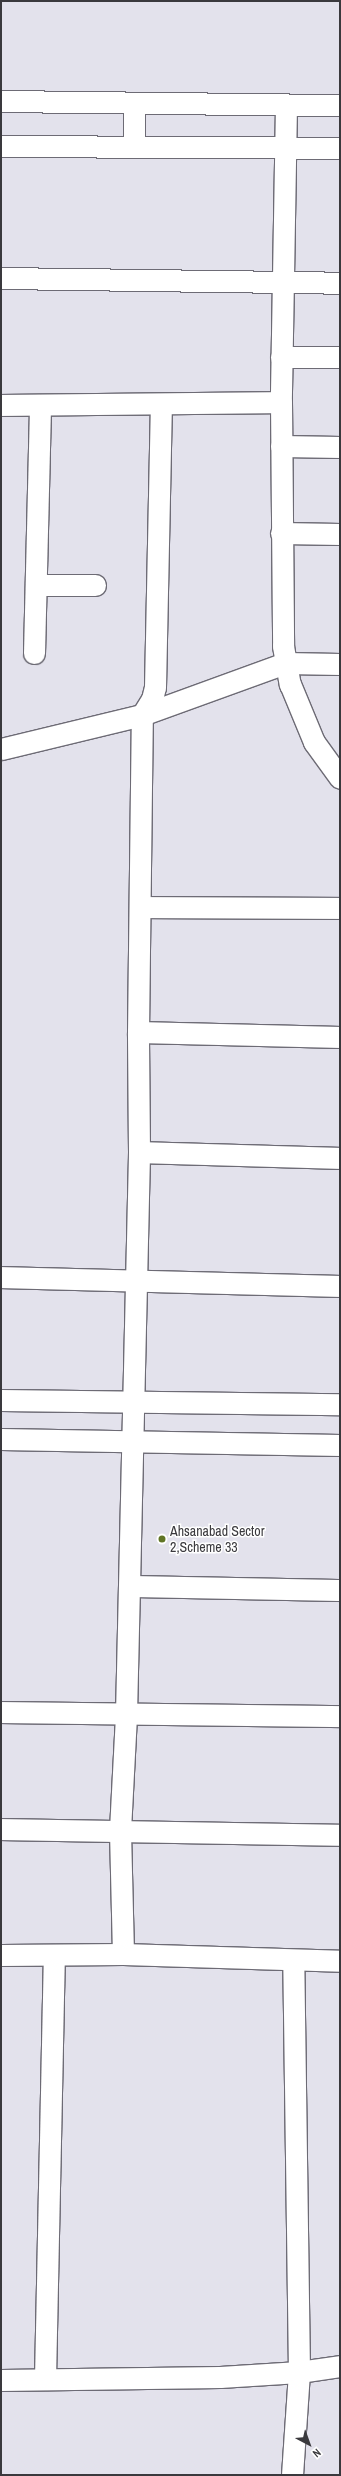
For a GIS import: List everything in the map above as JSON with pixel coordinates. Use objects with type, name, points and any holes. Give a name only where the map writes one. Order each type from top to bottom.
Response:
[{"type":"street","points":[[1,101],[340,105]]},
{"type":"street","points":[[134,103],[134,147]]},
{"type":"street","points":[[286,105],[281,283],[281,533],[285,663],[290,684],[314,742],[340,778]]},
{"type":"street","points":[[1,146],[340,148]]},
{"type":"street","points":[[1,278],[340,283]]},
{"type":"street","points":[[281,357],[340,357]]},
{"type":"street","points":[[1,405],[281,402]]},
{"type":"street","points":[[123,1954],[120,1830],[126,1714],[130,1586],[135,1282],[139,1152],[138,1032],[142,715],[152,699],[155,686],[161,404]]},
{"type":"street","points":[[34,653],[40,405]]},
{"type":"street","points":[[281,446],[340,447]]},
{"type":"street","points":[[281,533],[340,534]]},
{"type":"street","points":[[36,585],[95,585]]},
{"type":"street","points":[[1,749],[142,715],[285,663],[340,664]]},
{"type":"street","points":[[140,907],[340,908]]},
{"type":"street","points":[[138,1032],[340,1037]]},
{"type":"street","points":[[139,1152],[340,1158]]},
{"type":"street","points":[[1,1277],[135,1282],[340,1286]]},
{"type":"street","points":[[1,1400],[340,1404]]},
{"type":"street","points":[[1,1439],[340,1445]]},
{"type":"street","points":[[130,1586],[340,1590]]},
{"type":"street","points":[[1,1712],[340,1716]]},
{"type":"street","points":[[1,1829],[340,1835]]},
{"type":"street","points":[[1,1955],[123,1954],[293,1961],[340,1961]]},
{"type":"street","points":[[45,2380],[54,1955]]},
{"type":"street","points":[[292,2475],[299,2372],[293,1961]]},
{"type":"street","points":[[1,2380],[220,2377],[299,2372],[340,2366]]},
{"type":"place","name":"Ahsanabad Sector 2,Scheme 33","points":[[162,1539]]}]
